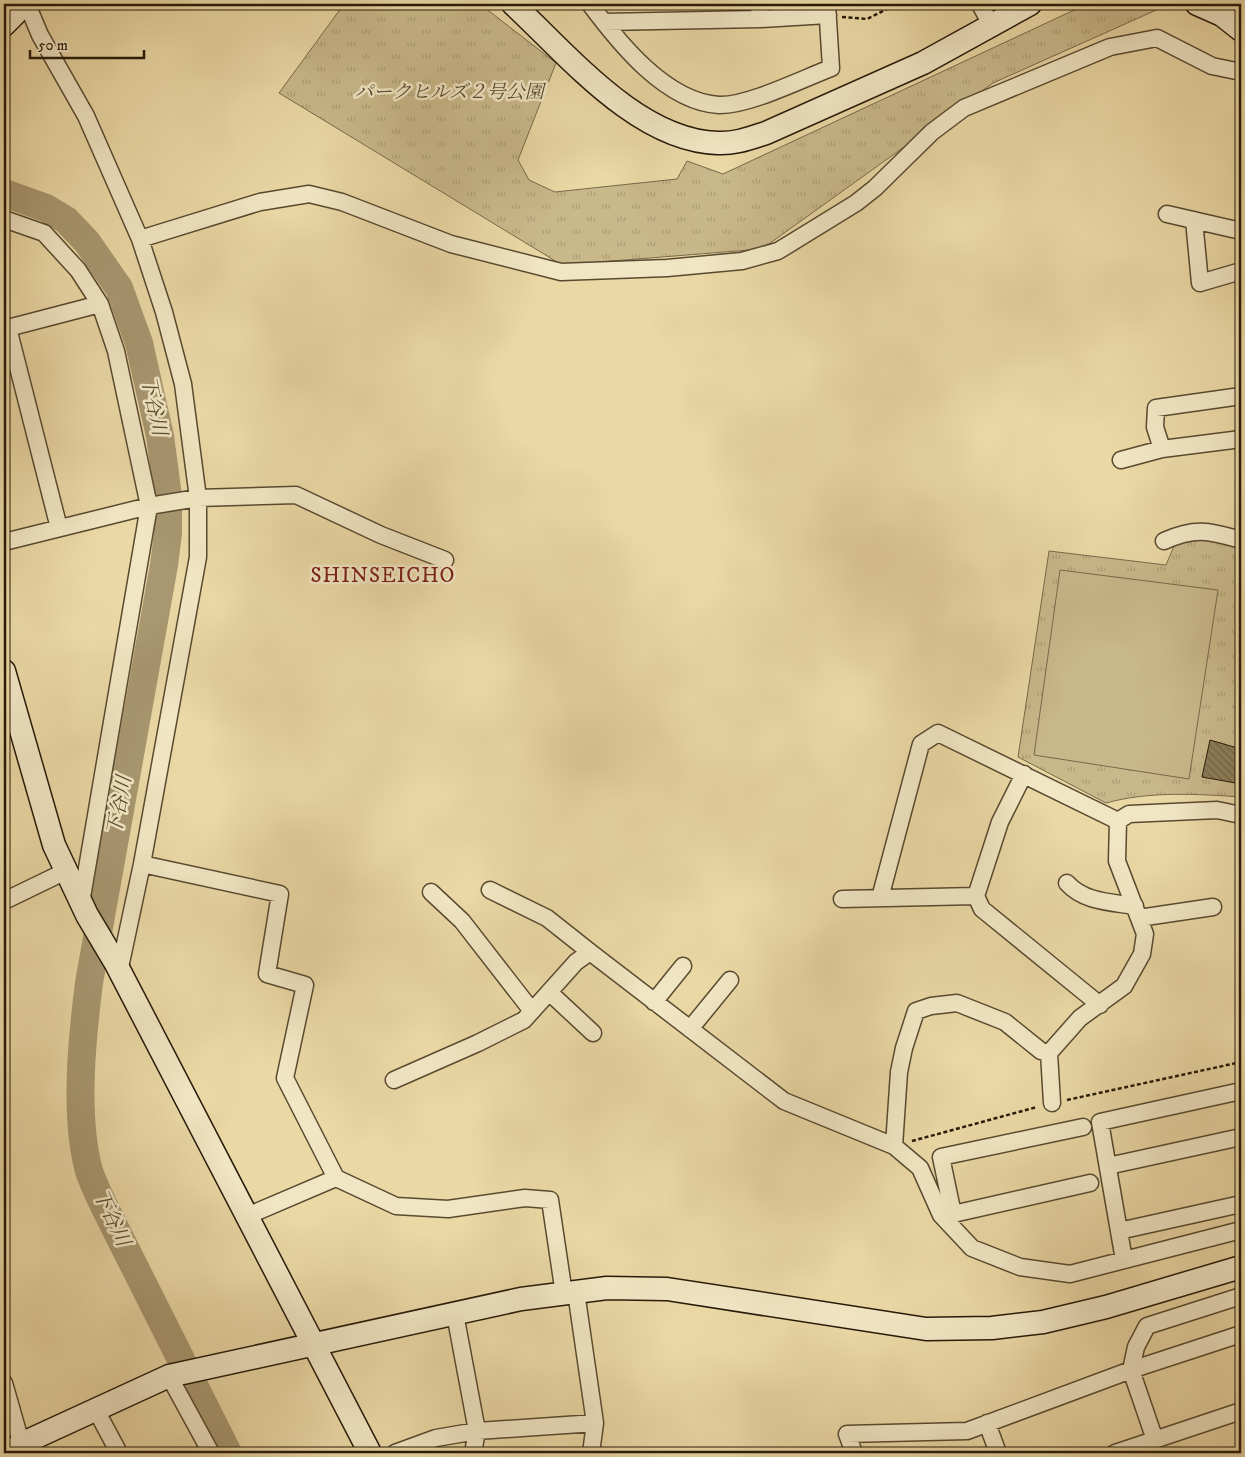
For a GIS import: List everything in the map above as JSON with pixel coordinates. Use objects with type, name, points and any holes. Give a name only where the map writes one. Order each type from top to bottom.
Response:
[{"type":"street","points":[[4,24],[26,4],[40,35],[86,116],[140,240],[164,312],[183,384],[198,498],[198,556],[142,864],[117,967]]},
{"type":"street","points":[[513,4],[608,93],[646,122],[678,136],[720,144],[742,141],[766,133],[923,64],[1030,4]]},
{"type":"street","points":[[590,4],[604,22],[648,70],[675,91],[698,101],[719,105],[744,101],[831,68],[827,10],[760,12],[604,22]]},
{"type":"street","points":[[980,4],[991,25]]},
{"type":"street","points":[[1197,4],[1222,15],[1241,30]]},
{"type":"street","points":[[140,240],[260,202],[309,194],[342,202],[450,244],[561,272],[667,268],[742,261],[778,251],[856,203],[875,188],[932,132],[964,108],[1110,47],[1157,38],[1212,66],[1241,72]]},
{"type":"street","points":[[1168,214],[1241,231]]},
{"type":"street","points":[[4,219],[44,234],[78,270],[100,304],[116,350],[149,506],[84,909]]},
{"type":"street","points":[[1194,220],[1200,283],[1241,271]]},
{"type":"street","points":[[59,528],[6,328],[100,304]]},
{"type":"street","points":[[1162,450],[1155,427],[1156,408],[1241,396]]},
{"type":"street","points":[[1121,460],[1162,450],[1241,438]]},
{"type":"street","points":[[4,542],[149,506],[198,498],[296,495],[382,535],[445,560]]},
{"type":"street","points":[[1164,541],[1184,532],[1204,530],[1241,540]]},
{"type":"street","points":[[4,671],[54,845],[66,871],[84,909],[117,967],[370,1453]]},
{"type":"street","points":[[880,898],[921,744],[938,733],[1118,822]]},
{"type":"street","points":[[1024,774],[1000,822],[976,896],[982,909],[1100,1005]]},
{"type":"street","points":[[1118,822],[1129,814],[1218,810],[1241,815]]},
{"type":"street","points":[[1052,1103],[1049,1053],[1080,1018],[1124,986],[1142,954],[1145,934],[1117,861],[1118,822]]},
{"type":"street","points":[[142,864],[280,894],[267,974],[306,985],[285,1078],[336,1178],[396,1206],[448,1209],[525,1198],[550,1200],[595,1423],[591,1453]]},
{"type":"street","points":[[4,901],[66,871]]},
{"type":"street","points":[[1067,883],[1076,894],[1137,912],[1213,908]]},
{"type":"street","points":[[490,890],[547,918],[784,1101],[894,1146],[920,1168],[941,1215],[949,1217],[1090,1183]]},
{"type":"street","points":[[431,892],[462,921],[532,1011]]},
{"type":"street","points":[[842,899],[976,896]]},
{"type":"street","points":[[394,1080],[478,1044],[524,1020],[576,962],[590,952]]},
{"type":"street","points":[[654,1002],[683,966]]},
{"type":"street","points":[[690,1029],[730,980]]},
{"type":"street","points":[[549,992],[593,1033]]},
{"type":"street","points":[[894,1146],[899,1072],[904,1048],[916,1011],[931,1006],[957,1002],[1005,1022],[1041,1051],[1049,1053]]},
{"type":"street","points":[[1124,1260],[1100,1122],[1241,1091]]},
{"type":"street","points":[[1082,1127],[940,1158],[949,1217],[972,1248],[1020,1267],[1070,1274],[1241,1230]]},
{"type":"street","points":[[1108,1166],[1241,1138]]},
{"type":"street","points":[[247,1216],[336,1178]]},
{"type":"street","points":[[1119,1230],[1241,1204]]},
{"type":"street","points":[[4,1383],[18,1450],[96,1408],[169,1376],[521,1299],[607,1288],[666,1289],[926,1329],[992,1328],[1043,1322],[1106,1307],[1241,1267]]},
{"type":"street","points":[[1155,1440],[1132,1370],[1136,1347],[1147,1326],[1241,1296]]},
{"type":"street","points":[[455,1314],[476,1431],[473,1453]]},
{"type":"street","points":[[854,1453],[847,1434],[967,1431],[1132,1370],[1241,1334]]},
{"type":"street","points":[[169,1376],[211,1453]]},
{"type":"street","points":[[96,1408],[119,1453]]},
{"type":"street","points":[[1115,1453],[1241,1412]]},
{"type":"street","points":[[395,1453],[436,1438],[476,1431],[595,1423]]},
{"type":"street","points":[[988,1423],[998,1453]]},
{"type":"path","points":[[827,10],[867,19],[897,4]]},
{"type":"green space","name":"パークヒルズ２号公園","points":[[344,4],[480,4],[556,63],[518,160],[529,180],[555,192],[677,179],[687,161],[723,174],[1087,4],[1157,4],[1163,7],[993,83],[762,249],[562,265],[279,93]]},
{"type":"green space","points":[[1199,533],[1241,546],[1241,797],[1191,794],[1156,795],[1106,803],[1018,757],[1049,551],[1166,565],[1177,539]]},
{"type":"green space","points":[[1060,570],[1218,590],[1189,779],[1034,755]]},
{"type":"building","points":[[1210,740],[1241,749],[1241,784],[1202,777]]},
{"type":"waterway","name":"下谷川","points":[[4,193],[46,208],[66,220],[87,242],[119,288],[139,343],[160,436],[168,496],[168,533],[164,565],[89,983],[82,1052],[82,1126],[84,1149],[89,1171],[96,1189],[228,1453]]},
{"type":"district","name":"SHINSEICHO","points":[[383,576]]}]
